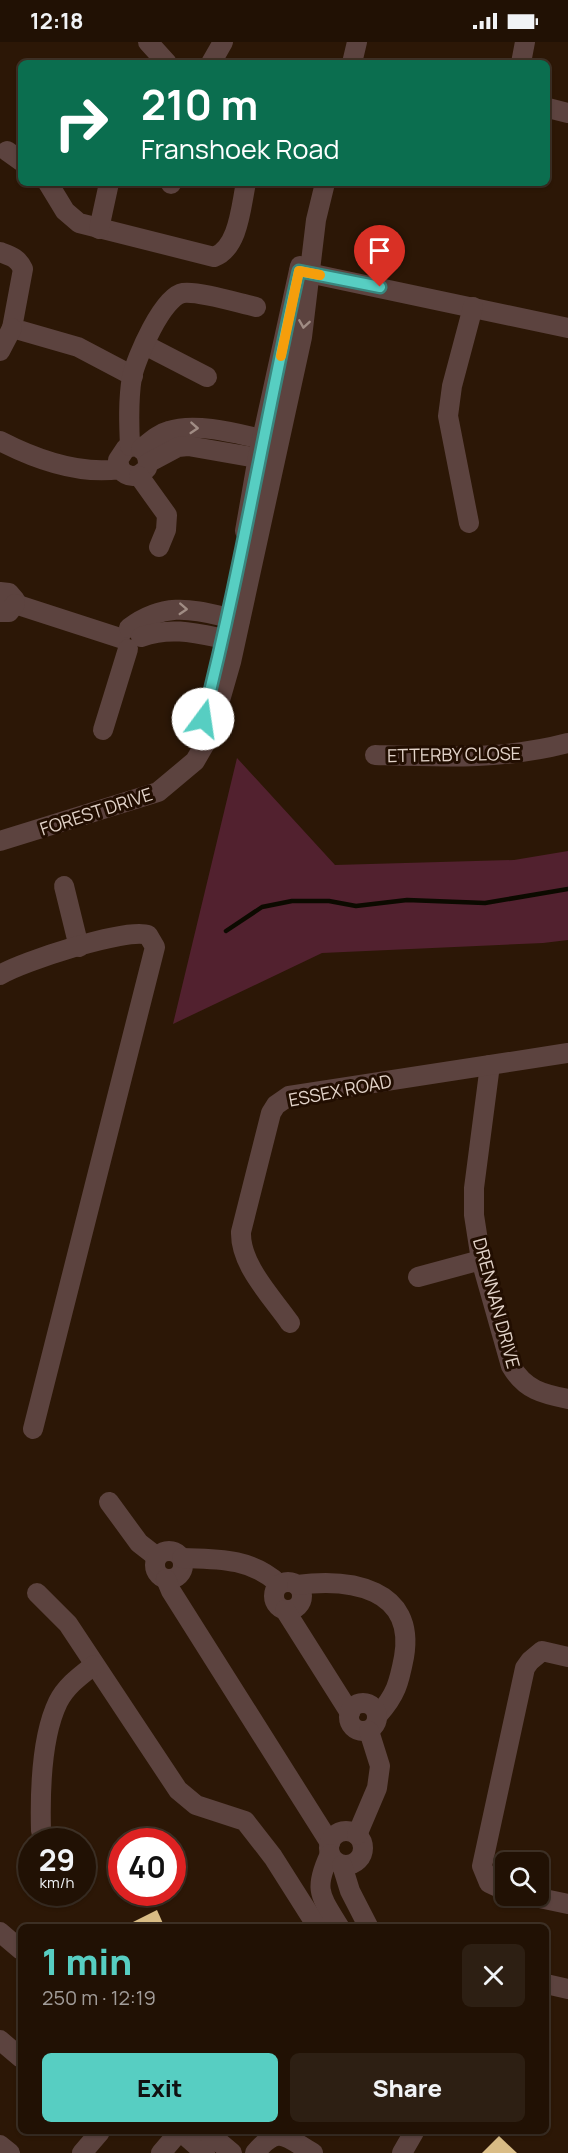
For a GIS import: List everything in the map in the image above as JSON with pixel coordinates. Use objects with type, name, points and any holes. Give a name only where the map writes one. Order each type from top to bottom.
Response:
[{"type":"street","points":[[148,42],[164,60]]},
{"type":"street","points":[[213,60],[223,42]]},
{"type":"street","points":[[341,60],[345,42]]},
{"type":"street","points":[[353,60],[357,42]]},
{"type":"street","points":[[521,60],[525,42]]},
{"type":"street","points":[[550,108],[568,113]]},
{"type":"street","points":[[50,186],[72,219],[79,224],[214,257],[225,251],[233,237],[245,186]]},
{"type":"street","points":[[99,229],[108,186]]},
{"type":"street","name":"FOREST DRIVE","points":[[0,841],[151,796],[169,785],[186,769],[229,640],[266,456],[302,338],[304,272],[316,186]]},
{"type":"street","name":"FOREST DRIVE","points":[[304,272],[324,186]]},
{"type":"street","points":[[0,252],[13,256],[20,261],[23,268],[12,328],[0,351]]},
{"type":"street","points":[[304,272],[568,328]]},
{"type":"street","points":[[159,547],[166,530],[167,515],[140,458],[129,423],[133,376],[145,345],[168,302],[182,293],[256,307]]},
{"type":"street","points":[[469,523],[448,416],[452,386],[473,307]]},
{"type":"street","points":[[12,328],[78,347],[133,376]]},
{"type":"street","points":[[145,345],[207,377]]},
{"type":"street","points":[[140,458],[161,434],[182,428],[218,431],[266,456]]},
{"type":"street","points":[[0,441],[42,460],[101,470],[120,469],[119,455],[140,458],[178,447],[197,447],[226,452],[240,461],[266,456]]},
{"type":"street","points":[[5,603],[130,638],[159,631],[177,630],[229,640]]},
{"type":"street","points":[[103,730],[130,638],[150,615],[171,609],[189,609],[234,619]]},
{"type":"street","name":"ETTERBY CLOSE","points":[[375,755],[499,756],[537,751],[568,742]]},
{"type":"street","points":[[64,886],[79,947]]},
{"type":"street","points":[[0,975],[33,960],[142,932],[148,935],[155,947],[33,1429]]},
{"type":"street","name":"ESSEX ROAD","points":[[290,1323],[250,1265],[241,1243],[241,1232],[276,1105],[289,1096],[568,1053]]},
{"type":"street","name":"DRENNAN DRIVE","points":[[490,1065],[474,1195],[474,1215],[481,1260],[511,1366],[516,1375],[538,1392],[568,1399]]},
{"type":"street","points":[[418,1277],[481,1260]]},
{"type":"street","points":[[109,1502],[139,1543],[157,1557]]},
{"type":"street","points":[[157,1557],[170,1551],[182,1558],[234,1560],[267,1573],[302,1593],[301,1603],[293,1609],[285,1610],[350,1713],[352,1726],[360,1731],[373,1723],[396,1692],[407,1638],[400,1615],[388,1599],[373,1590],[324,1581],[288,1584]]},
{"type":"street","points":[[157,1557],[156,1570],[166,1579],[171,1591],[334,1854],[367,1924]]},
{"type":"street","points":[[166,1579],[175,1578],[182,1572],[182,1558]]},
{"type":"street","points":[[37,1593],[68,1624],[178,1790],[196,1805],[245,1821],[330,1923]]},
{"type":"street","points":[[495,1886],[489,1883],[482,1866],[525,1668],[542,1652],[568,1656]]},
{"type":"street","points":[[41,1828],[40,1798],[48,1734],[58,1702],[71,1684],[94,1665]]},
{"type":"street","points":[[357,1835],[377,1788],[380,1766],[373,1723]]},
{"type":"street","points":[[330,1923],[319,1889],[320,1875],[334,1854],[341,1832],[357,1835],[363,1845],[362,1856],[354,1864],[334,1854]]},
{"type":"street","points":[[549,1900],[568,1904]]},
{"type":"street","points":[[330,1923],[356,1902]]},
{"type":"street","points":[[0,1932],[18,1947]]},
{"type":"street","points":[[549,1985],[568,1989]]},
{"type":"street","points":[[0,2040],[18,2055]]},
{"type":"street","points":[[82,2153],[98,2134]]},
{"type":"street","points":[[161,2153],[178,2134]]},
{"type":"street","points":[[182,2134],[205,2153]]},
{"type":"street","points":[[209,2134],[232,2153]]},
{"type":"street","points":[[402,2153],[413,2134]]},
{"type":"street","points":[[255,2153],[268,2138],[275,2135],[282,2135],[313,2153]]},
{"type":"street","points":[[0,2145],[10,2153]]},
{"type":"shaded area","points":[[237,758],[335,865],[514,860],[568,851],[568,940],[322,953],[173,1024]]},
{"type":"building","points":[[157,1910],[163,1924],[129,1924]]},
{"type":"building","points":[[499,2136],[517,2153],[482,2153]]},
{"type":"waterway","points":[[226,931],[262,907],[292,901],[329,901],[356,906],[407,900],[485,903],[568,889]]},
{"type":"slow traffic","points":[[281,356],[299,271],[320,275]]},
{"type":"route","points":[[203,719],[228,618],[258,458],[299,271],[380,287]]}]
